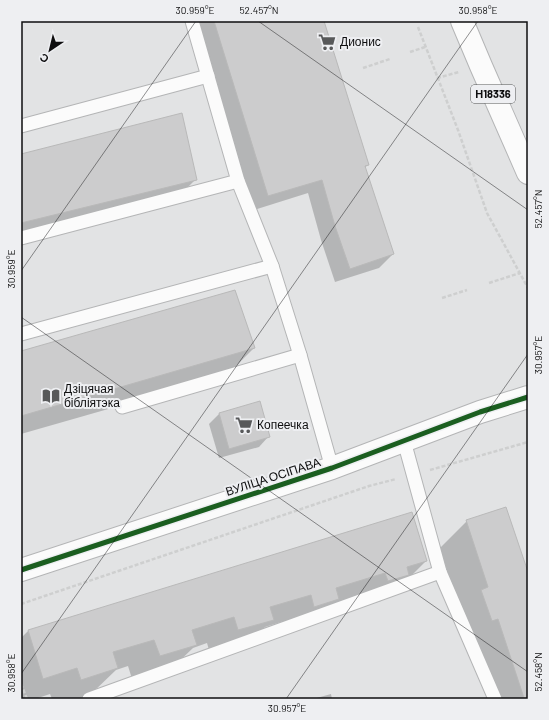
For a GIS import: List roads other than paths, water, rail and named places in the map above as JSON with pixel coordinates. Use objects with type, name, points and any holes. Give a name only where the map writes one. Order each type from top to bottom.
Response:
[{"type":"street","name":"Н18336","points":[[462,21],[480,66],[528,173]]},
{"type":"street","name":"ВУЛІЦА ОСІПАВА","points":[[21,570],[332,468],[480,412],[528,397]]},
{"type":"lane","points":[[192,21],[238,181],[272,266],[300,355],[332,468]]},
{"type":"lane","points":[[21,126],[208,76]]},
{"type":"lane","points":[[21,238],[238,181]]},
{"type":"lane","points":[[21,334],[272,266]]},
{"type":"lane","points":[[122,407],[300,355]]},
{"type":"lane","points":[[404,441],[440,572],[495,699]]},
{"type":"lane","points":[[89,699],[440,572]]},
{"type":"place","name":"Дионис","points":[[327,42]]},
{"type":"place","name":"Дзіцячая бібліятэка","points":[[51,396]]},
{"type":"place","name":"Копеечка","points":[[244,425]]}]
